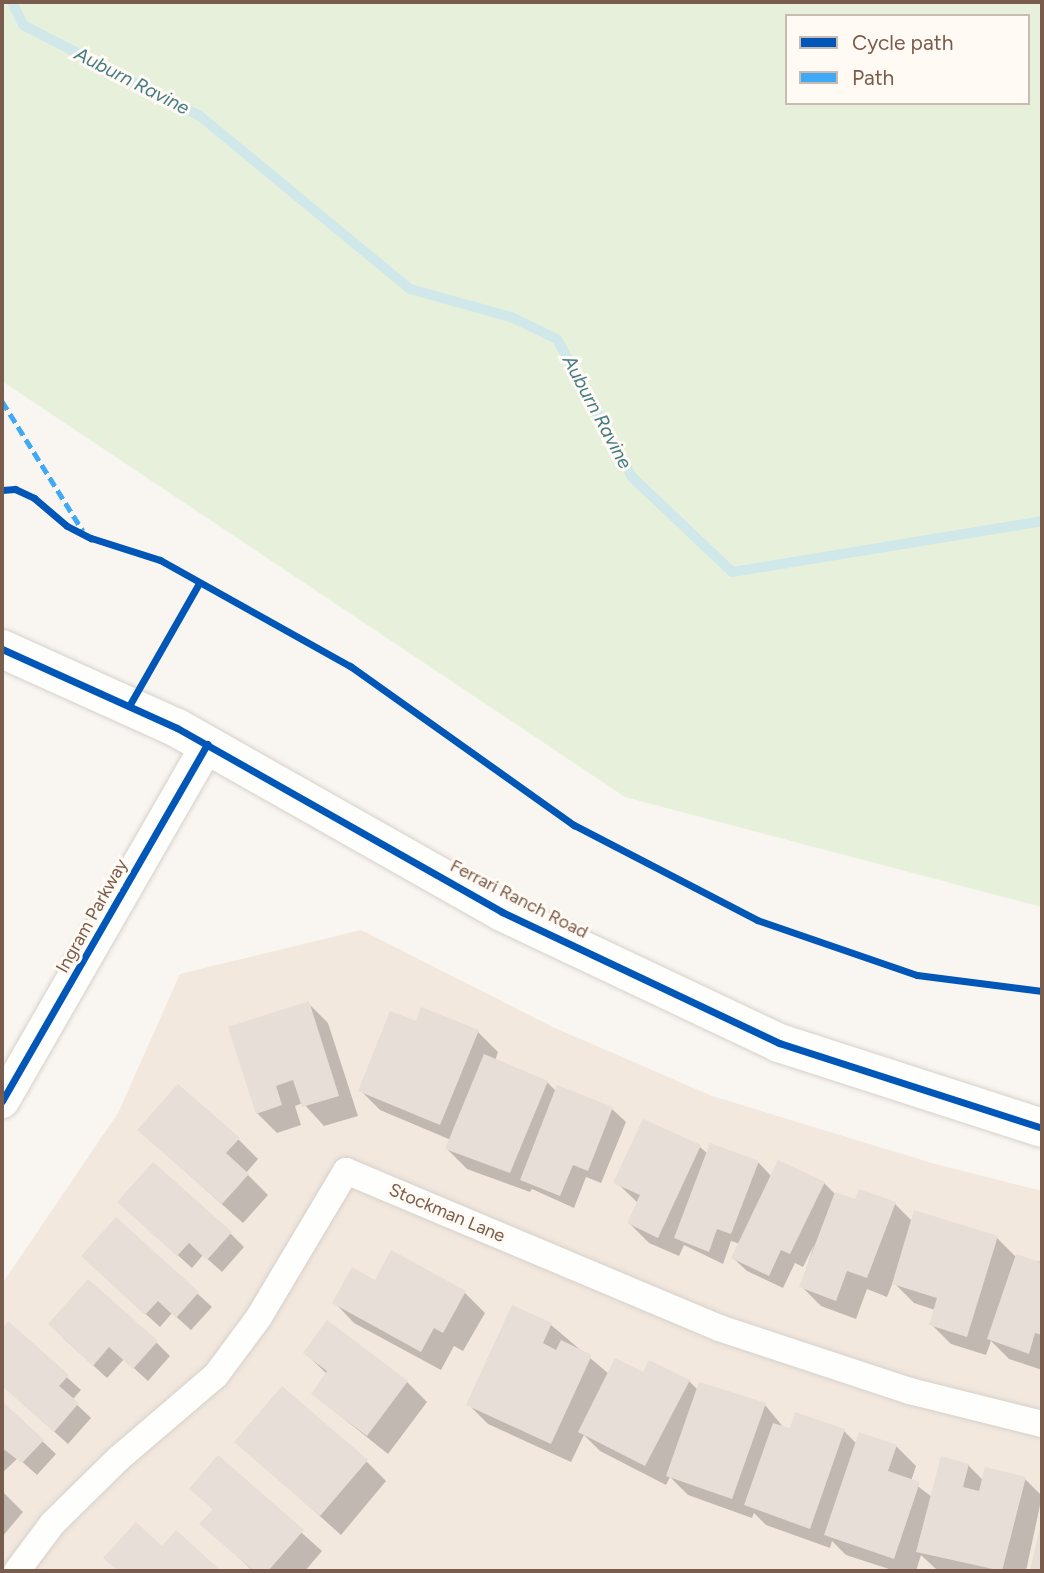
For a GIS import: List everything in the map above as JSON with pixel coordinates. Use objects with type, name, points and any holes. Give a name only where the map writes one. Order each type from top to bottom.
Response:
[{"type":"main road","name":"Ferrari Ranch Road","points":[[2,649],[206,744],[502,912],[779,1043],[1042,1128]]},
{"type":"street","name":"Ingram Parkway","points":[[2,1101],[206,744]]},
{"type":"street","name":"Stockman Lane","points":[[17,1571],[52,1524],[118,1459],[216,1375],[259,1317],[346,1171],[719,1328],[910,1391],[1042,1424]]},
{"type":"shaded area","points":[[361,930],[555,1028],[712,1096],[935,1164],[1042,1191],[1042,1571],[2,1571],[2,1284],[118,1113],[180,974]]},
{"type":"green space","points":[[2,2],[1042,2],[1042,907],[625,797],[2,381]]},
{"type":"building","points":[[309,1001],[339,1096],[302,1107],[293,1080],[276,1086],[282,1105],[256,1114],[228,1027]]},
{"type":"building","points":[[421,1007],[479,1030],[440,1125],[358,1091],[390,1011],[416,1021]]},
{"type":"building","points":[[484,1054],[548,1081],[510,1173],[445,1149]]},
{"type":"building","points":[[178,1084],[240,1138],[226,1153],[249,1174],[222,1204],[137,1130]]},
{"type":"building","points":[[557,1085],[613,1107],[588,1171],[573,1165],[560,1196],[520,1180]]},
{"type":"building","points":[[643,1119],[701,1145],[658,1238],[627,1223],[640,1195],[613,1183]]},
{"type":"building","points":[[710,1143],[759,1161],[731,1234],[717,1229],[709,1252],[674,1238]]},
{"type":"building","points":[[778,1160],[825,1182],[790,1254],[781,1250],[769,1276],[731,1258]]},
{"type":"building","points":[[153,1162],[232,1232],[207,1260],[189,1243],[177,1256],[117,1202]]},
{"type":"building","points":[[859,1189],[896,1202],[867,1278],[847,1271],[836,1301],[799,1287],[835,1192],[855,1199]]},
{"type":"building","points":[[914,1210],[998,1236],[967,1337],[929,1325],[937,1298],[892,1284]]},
{"type":"building","points":[[116,1217],[199,1292],[176,1318],[158,1301],[145,1315],[81,1256]]},
{"type":"building","points":[[391,1250],[466,1291],[443,1333],[434,1328],[421,1352],[332,1303],[352,1267],[375,1280]]},
{"type":"building","points":[[1016,1254],[1042,1263],[1042,1335],[1035,1333],[1029,1354],[987,1339]]},
{"type":"building","points":[[88,1279],[158,1341],[133,1369],[109,1347],[93,1366],[48,1324]]},
{"type":"building","points":[[512,1305],[552,1323],[543,1343],[556,1350],[561,1340],[592,1355],[551,1444],[466,1405]]},
{"type":"building","points":[[327,1320],[408,1381],[367,1436],[311,1394],[327,1371],[303,1353]]},
{"type":"building","points":[[8,1321],[69,1375],[59,1386],[79,1403],[54,1432],[2,1386],[2,1329]]},
{"type":"building","points":[[615,1358],[643,1372],[649,1360],[690,1380],[645,1466],[578,1432]]},
{"type":"building","points":[[699,1382],[766,1403],[732,1499],[666,1476]]},
{"type":"building","points":[[282,1386],[368,1460],[320,1516],[234,1442]]},
{"type":"building","points":[[2,1401],[44,1440],[22,1463],[2,1448]]},
{"type":"building","points":[[795,1412],[845,1429],[810,1529],[744,1505],[773,1423],[790,1428]]},
{"type":"building","points":[[859,1432],[897,1445],[888,1471],[920,1482],[894,1559],[824,1535]]},
{"type":"building","points":[[218,1455],[304,1530],[268,1571],[254,1571],[199,1524],[213,1509],[189,1489]]},
{"type":"building","points":[[941,1456],[969,1464],[963,1487],[979,1491],[985,1467],[1026,1477],[1002,1571],[916,1552]]},
{"type":"building","points":[[136,1522],[162,1546],[176,1530],[221,1571],[118,1571],[103,1558]]},
{"type":"building","points":[[1041,1524],[1042,1571],[1030,1571]]},
{"type":"waterway","name":"Auburn Ravine","points":[[12,2],[23,25],[200,116],[410,289],[511,317],[557,339],[632,477],[732,572],[1042,521]]},
{"type":"marked path","points":[[2,401],[83,531]]},
{"type":"cycle path","points":[[2,490],[15,489],[34,498],[67,526],[91,538],[160,560],[350,666],[574,825],[757,920],[917,975],[1042,991]]},
{"type":"cycle path","points":[[129,706],[198,585]]},
{"type":"cycle path","points":[[2,649],[177,728],[502,912],[779,1043],[1042,1128]]},
{"type":"cycle path","points":[[2,1101],[207,744]]}]
